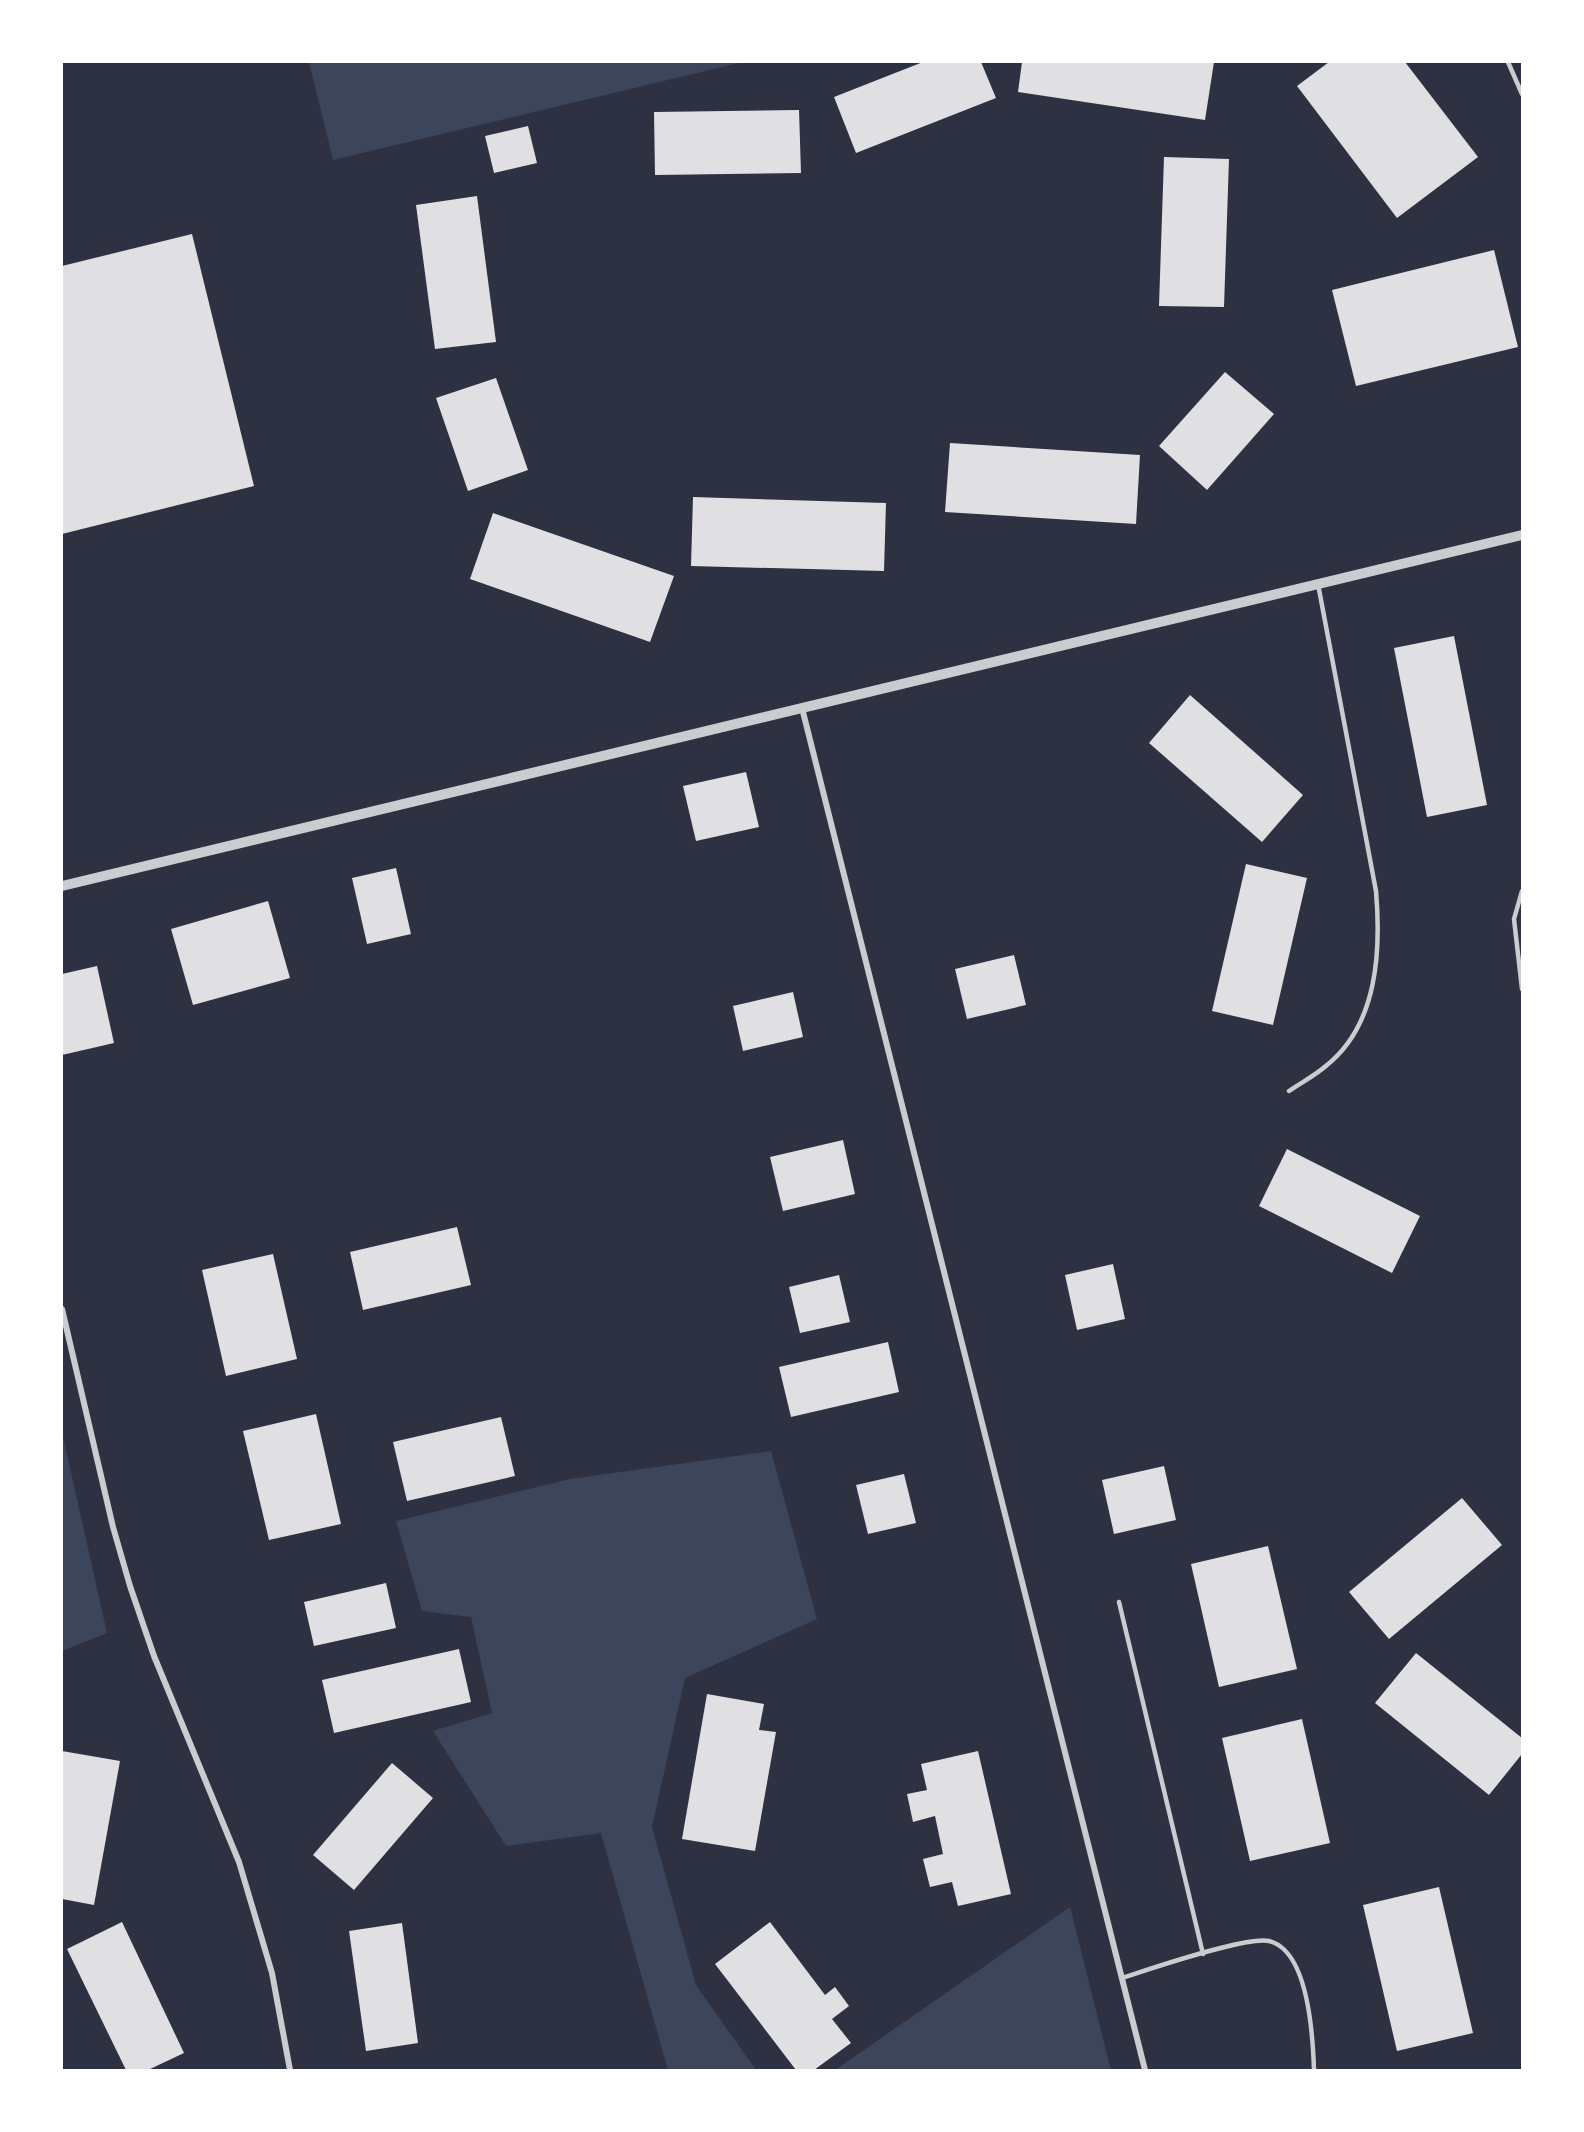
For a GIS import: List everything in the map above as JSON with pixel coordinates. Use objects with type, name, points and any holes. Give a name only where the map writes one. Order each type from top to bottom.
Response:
[{"type":"street","points":[[62,886],[1522,536]]},
{"type":"street","points":[[802,707],[1145,2070]]},
{"type":"street","points":[[62,1309],[113,1527],[130,1586],[154,1656],[238,1862],[272,1973],[290,2070]]},
{"type":"lane","points":[[1508,62],[1522,94]]},
{"type":"lane","points":[[1289,1091],[1328,1065],[1349,1041],[1368,1004],[1377,968],[1379,928],[1376,891],[1318,584]]},
{"type":"lane","points":[[1522,891],[1514,919],[1522,990]]},
{"type":"lane","points":[[1119,1602],[1203,1954]]},
{"type":"lane","points":[[1122,1978],[1248,1941],[1271,1941],[1287,1953],[1302,1982],[1312,2023],[1314,2070]]},
{"type":"shaded area","points":[[309,62],[743,62],[333,160]]},
{"type":"shaded area","points":[[62,1432],[107,1633],[62,1651]]},
{"type":"shaded area","points":[[771,1451],[817,1619],[685,1678],[652,1827],[696,1985],[756,2070],[668,2070],[601,1833],[506,1846],[433,1731],[492,1713],[471,1617],[422,1611],[396,1521],[570,1479]]},
{"type":"shaded area","points":[[1070,1907],[1111,2070],[835,2070]]},
{"type":"building","points":[[923,62],[981,62],[996,98],[856,153],[834,97]]},
{"type":"building","points":[[1022,62],[1214,62],[1205,120],[1018,92]]},
{"type":"building","points":[[1329,62],[1405,62],[1478,157],[1397,218],[1297,86]]},
{"type":"building","points":[[799,110],[801,173],[655,175],[654,112]]},
{"type":"building","points":[[528,126],[537,163],[494,173],[485,136]]},
{"type":"building","points":[[1164,157],[1229,159],[1224,307],[1159,306]]},
{"type":"building","points":[[477,196],[496,342],[435,349],[416,205]]},
{"type":"building","points":[[192,234],[254,486],[62,534],[62,266]]},
{"type":"building","points":[[1494,250],[1518,347],[1356,386],[1332,290]]},
{"type":"building","points":[[1225,372],[1274,414],[1207,490],[1159,446]]},
{"type":"building","points":[[496,378],[528,470],[468,491],[436,398]]},
{"type":"building","points":[[950,443],[1140,455],[1136,524],[945,512]]},
{"type":"building","points":[[693,497],[886,503],[884,571],[691,566]]},
{"type":"building","points":[[493,513],[674,576],[650,642],[470,579]]},
{"type":"building","points":[[1454,636],[1487,805],[1427,817],[1394,648]]},
{"type":"building","points":[[1190,695],[1303,795],[1262,842],[1149,743]]},
{"type":"building","points":[[746,772],[759,827],[696,841],[683,786]]},
{"type":"building","points":[[1246,864],[1307,878],[1273,1025],[1212,1011]]},
{"type":"building","points":[[396,868],[411,934],[367,944],[352,878]]},
{"type":"building","points":[[268,901],[290,978],[193,1005],[171,929]]},
{"type":"building","points":[[1014,955],[1026,1005],[967,1019],[955,969]]},
{"type":"building","points":[[97,966],[114,1043],[62,1055],[62,974]]},
{"type":"building","points":[[793,992],[803,1037],[743,1051],[733,1006]]},
{"type":"building","points":[[843,1140],[855,1194],[783,1211],[770,1157]]},
{"type":"building","points":[[1287,1149],[1420,1216],[1392,1273],[1259,1206]]},
{"type":"building","points":[[457,1227],[471,1285],[363,1310],[350,1252]]},
{"type":"building","points":[[273,1254],[297,1359],[226,1376],[202,1270]]},
{"type":"building","points":[[1113,1264],[1125,1319],[1077,1330],[1065,1275]]},
{"type":"building","points":[[839,1275],[850,1322],[800,1333],[789,1287]]},
{"type":"building","points":[[888,1342],[899,1392],[791,1417],[779,1367]]},
{"type":"building","points":[[316,1414],[341,1524],[269,1540],[243,1431]]},
{"type":"building","points":[[501,1417],[515,1476],[407,1501],[393,1442]]},
{"type":"building","points":[[1164,1466],[1176,1520],[1114,1534],[1102,1480]]},
{"type":"building","points":[[904,1474],[916,1523],[868,1534],[856,1485]]},
{"type":"building","points":[[1462,1498],[1502,1545],[1389,1639],[1349,1592]]},
{"type":"building","points":[[1268,1546],[1297,1669],[1219,1687],[1191,1564]]},
{"type":"building","points":[[386,1583],[396,1628],[314,1646],[304,1602]]},
{"type":"building","points":[[459,1649],[471,1702],[334,1733],[322,1680]]},
{"type":"building","points":[[1416,1653],[1522,1738],[1522,1754],[1489,1795],[1375,1703]]},
{"type":"building","points":[[707,1694],[764,1704],[759,1730],[776,1732],[755,1851],[682,1839]]},
{"type":"building","points":[[1302,1719],[1330,1843],[1250,1861],[1222,1738]]},
{"type":"building","points":[[62,1751],[120,1761],[94,1905],[62,1899]]},
{"type":"building","points":[[978,1751],[1011,1894],[958,1906],[952,1882],[930,1887],[923,1859],[943,1854],[935,1816],[913,1822],[907,1794],[927,1790],[921,1764]]},
{"type":"building","points":[[392,1763],[433,1798],[354,1890],[313,1855]]},
{"type":"building","points":[[1439,1887],[1473,2033],[1397,2051],[1363,1905]]},
{"type":"building","points":[[122,1922],[184,2053],[148,2070],[126,2070],[67,1949]]},
{"type":"building","points":[[770,1922],[825,1995],[835,1987],[849,2006],[832,2019],[851,2043],[814,2070],[796,2070],[715,1964]]},
{"type":"building","points":[[402,1923],[418,2043],[366,2051],[349,1931]]}]
